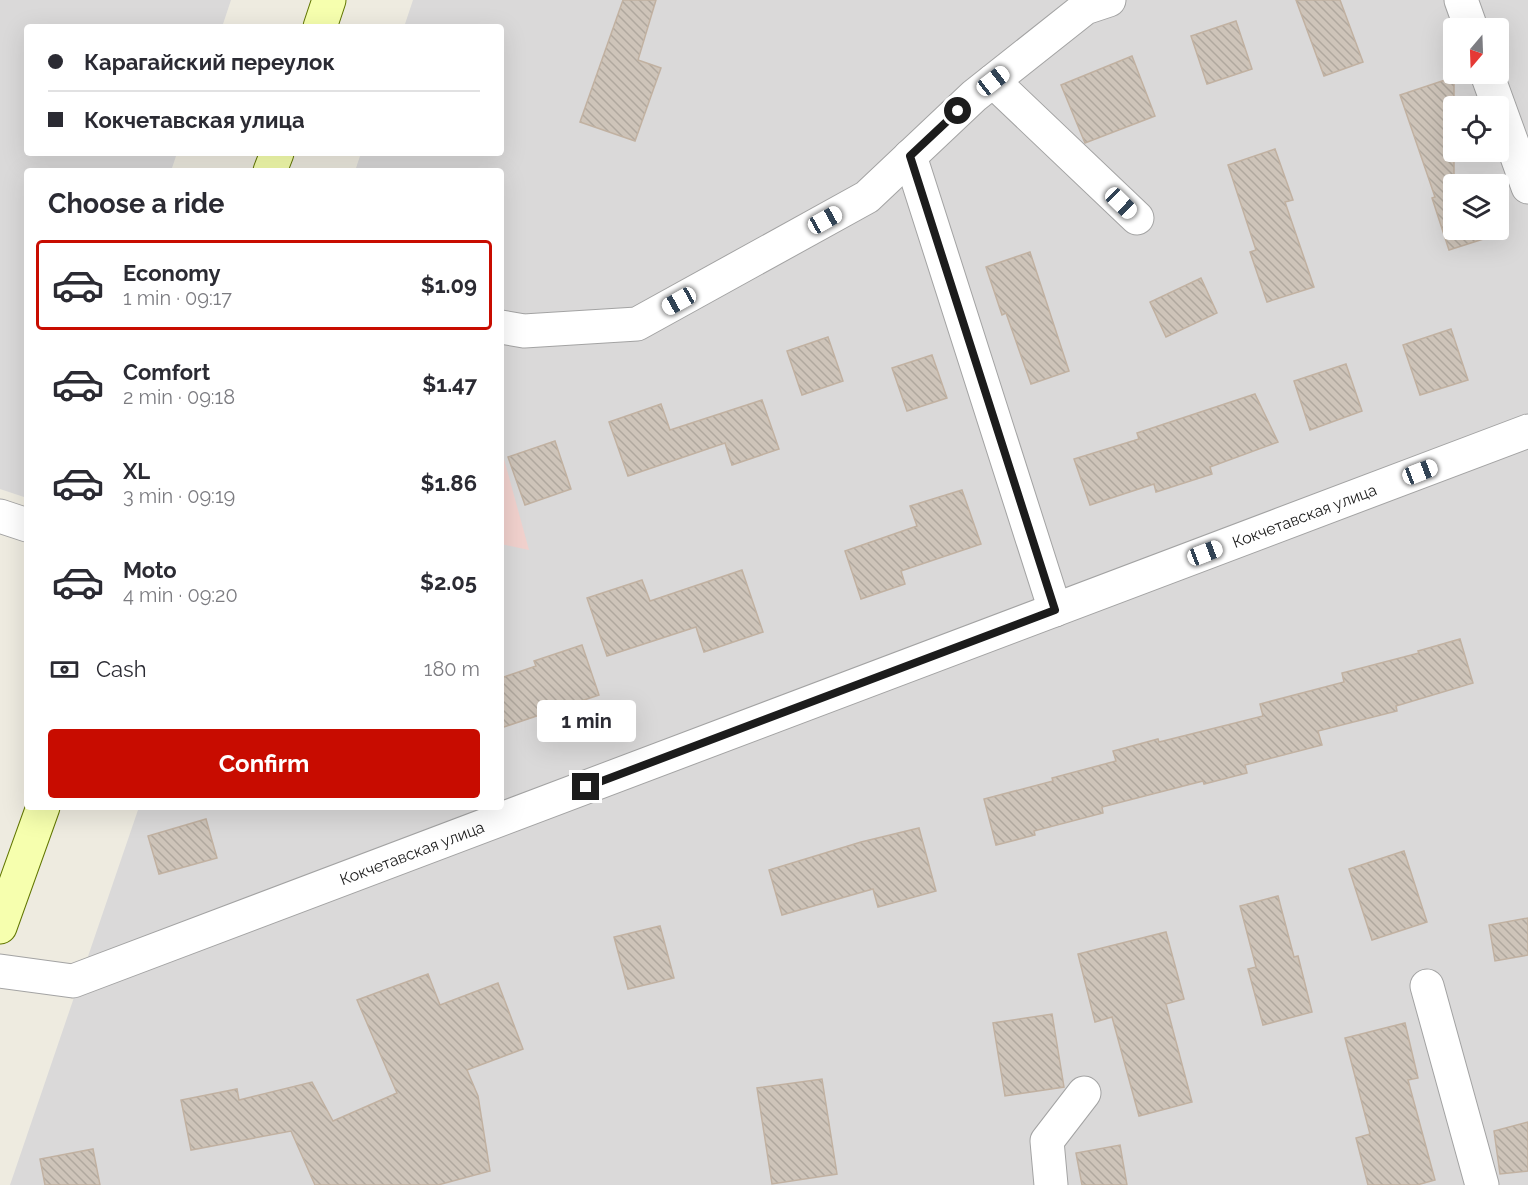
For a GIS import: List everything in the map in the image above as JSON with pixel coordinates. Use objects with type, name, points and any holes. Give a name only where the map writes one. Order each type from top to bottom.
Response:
[{"type":"main road","points":[[321,24],[329,0]]},
{"type":"main road","points":[[0,927],[42,810]]},
{"type":"street","points":[[504,328],[524,331],[637,324],[867,197],[993,81],[1085,8],[1109,0]]},
{"type":"street","points":[[1461,0],[1467,18]]},
{"type":"street","points":[[993,81],[1137,218]]},
{"type":"street","points":[[1491,84],[1528,187]]},
{"type":"street","points":[[910,156],[1055,610]]},
{"type":"street","name":"Кокчетавская улица","points":[[0,971],[73,981],[1528,431]]},
{"type":"street","points":[[0,516],[24,524]]},
{"type":"street","points":[[1426,986],[1482,1185]]},
{"type":"street","points":[[1051,1185],[1047,1141],[1084,1093]]},
{"type":"shaded area","points":[[0,0],[231,0],[223,24],[24,24],[24,156],[176,156],[172,168],[24,168],[24,497],[0,489]]},
{"type":"shaded area","points":[[413,0],[1528,0],[1528,1185],[10,1185],[138,810],[504,810],[504,168],[356,168],[360,156],[504,156],[504,24],[405,24]]},
{"type":"shaded area","points":[[504,459],[529,550],[504,545]]},
{"type":"building","points":[[623,0],[656,0],[638,60],[661,68],[635,141],[580,122]]},
{"type":"building","points":[[1296,0],[1340,0],[1363,62],[1324,76]]},
{"type":"building","points":[[1236,21],[1252,69],[1207,84],[1191,36]]},
{"type":"building","points":[[1132,56],[1155,116],[1085,143],[1061,85]]},
{"type":"building","points":[[1443,81],[1443,84],[1454,84],[1454,96],[1443,96],[1443,162],[1454,162],[1454,174],[1443,174],[1443,232],[1432,198],[1435,197],[1400,95]]},
{"type":"building","points":[[1275,149],[1293,200],[1285,202],[1314,287],[1267,302],[1250,252],[1256,250],[1228,165]]},
{"type":"building","points":[[1446,240],[1480,240],[1449,250]]},
{"type":"building","points":[[1030,252],[1069,371],[1031,384],[1006,313],[1002,315],[986,267]]},
{"type":"building","points":[[1201,278],[1217,313],[1166,337],[1150,302]]},
{"type":"building","points":[[1451,329],[1468,380],[1420,395],[1403,345]]},
{"type":"building","points":[[828,337],[843,381],[802,395],[787,351]]},
{"type":"building","points":[[932,355],[947,398],[907,411],[892,368]]},
{"type":"building","points":[[1346,364],[1362,411],[1310,430],[1294,381]]},
{"type":"building","points":[[1255,394],[1278,442],[1210,467],[1212,474],[1156,492],[1154,484],[1090,505],[1074,459],[1139,439],[1137,433]]},
{"type":"building","points":[[762,400],[779,449],[732,465],[725,443],[628,476],[609,422],[661,404],[670,430]]},
{"type":"building","points":[[555,441],[571,489],[525,505],[508,457]]},
{"type":"building","points":[[962,490],[981,544],[901,571],[905,584],[861,599],[845,551],[917,526],[910,506]]},
{"type":"building","points":[[742,570],[763,632],[704,652],[696,627],[607,656],[587,598],[642,580],[650,601]]},
{"type":"building","points":[[1460,639],[1473,683],[1396,706],[1397,711],[1318,731],[1322,745],[1245,765],[1247,773],[1204,784],[1203,781],[1102,807],[1103,813],[1034,831],[1035,835],[996,845],[984,799],[1116,761],[1113,751],[1263,716],[1260,704],[1344,682],[1342,673],[1419,653],[1418,651]]},
{"type":"building","points":[[582,645],[599,695],[504,727],[504,677],[536,666],[534,661]]},
{"type":"building","points":[[206,819],[217,858],[159,874],[148,836]]},
{"type":"building","points":[[919,828],[936,891],[878,907],[873,889],[782,915],[769,870],[861,842]]},
{"type":"building","points":[[1404,851],[1427,922],[1372,940],[1349,869]]},
{"type":"building","points":[[1278,896],[1294,957],[1298,956],[1312,1012],[1263,1025],[1248,969],[1256,967],[1240,906]]},
{"type":"building","points":[[1528,918],[1528,955],[1495,961],[1489,925]]},
{"type":"building","points":[[660,926],[674,978],[628,989],[614,937]]},
{"type":"building","points":[[1166,932],[1184,999],[1166,1004],[1192,1102],[1139,1116],[1112,1017],[1095,1022],[1078,954]]},
{"type":"building","points":[[428,974],[440,1005],[498,983],[523,1049],[467,1070],[478,1096],[490,1171],[438,1185],[315,1185],[291,1131],[191,1150],[181,1100],[237,1089],[239,1100],[312,1082],[333,1121],[397,1093],[357,1000]]},
{"type":"building","points":[[1052,1014],[1064,1087],[1005,1096],[993,1023]]},
{"type":"building","points":[[1405,1023],[1418,1078],[1408,1080],[1435,1180],[1417,1185],[1368,1185],[1356,1138],[1370,1134],[1345,1038]]},
{"type":"building","points":[[822,1079],[837,1174],[772,1184],[757,1088]]},
{"type":"building","points":[[1528,1122],[1528,1171],[1500,1174],[1494,1131]]},
{"type":"building","points":[[1120,1145],[1127,1185],[1082,1185],[1076,1153]]},
{"type":"building","points":[[93,1149],[100,1185],[45,1185],[40,1159]]},
{"type":"route","points":[[586,787],[1055,610],[910,156],[958,111]]}]
